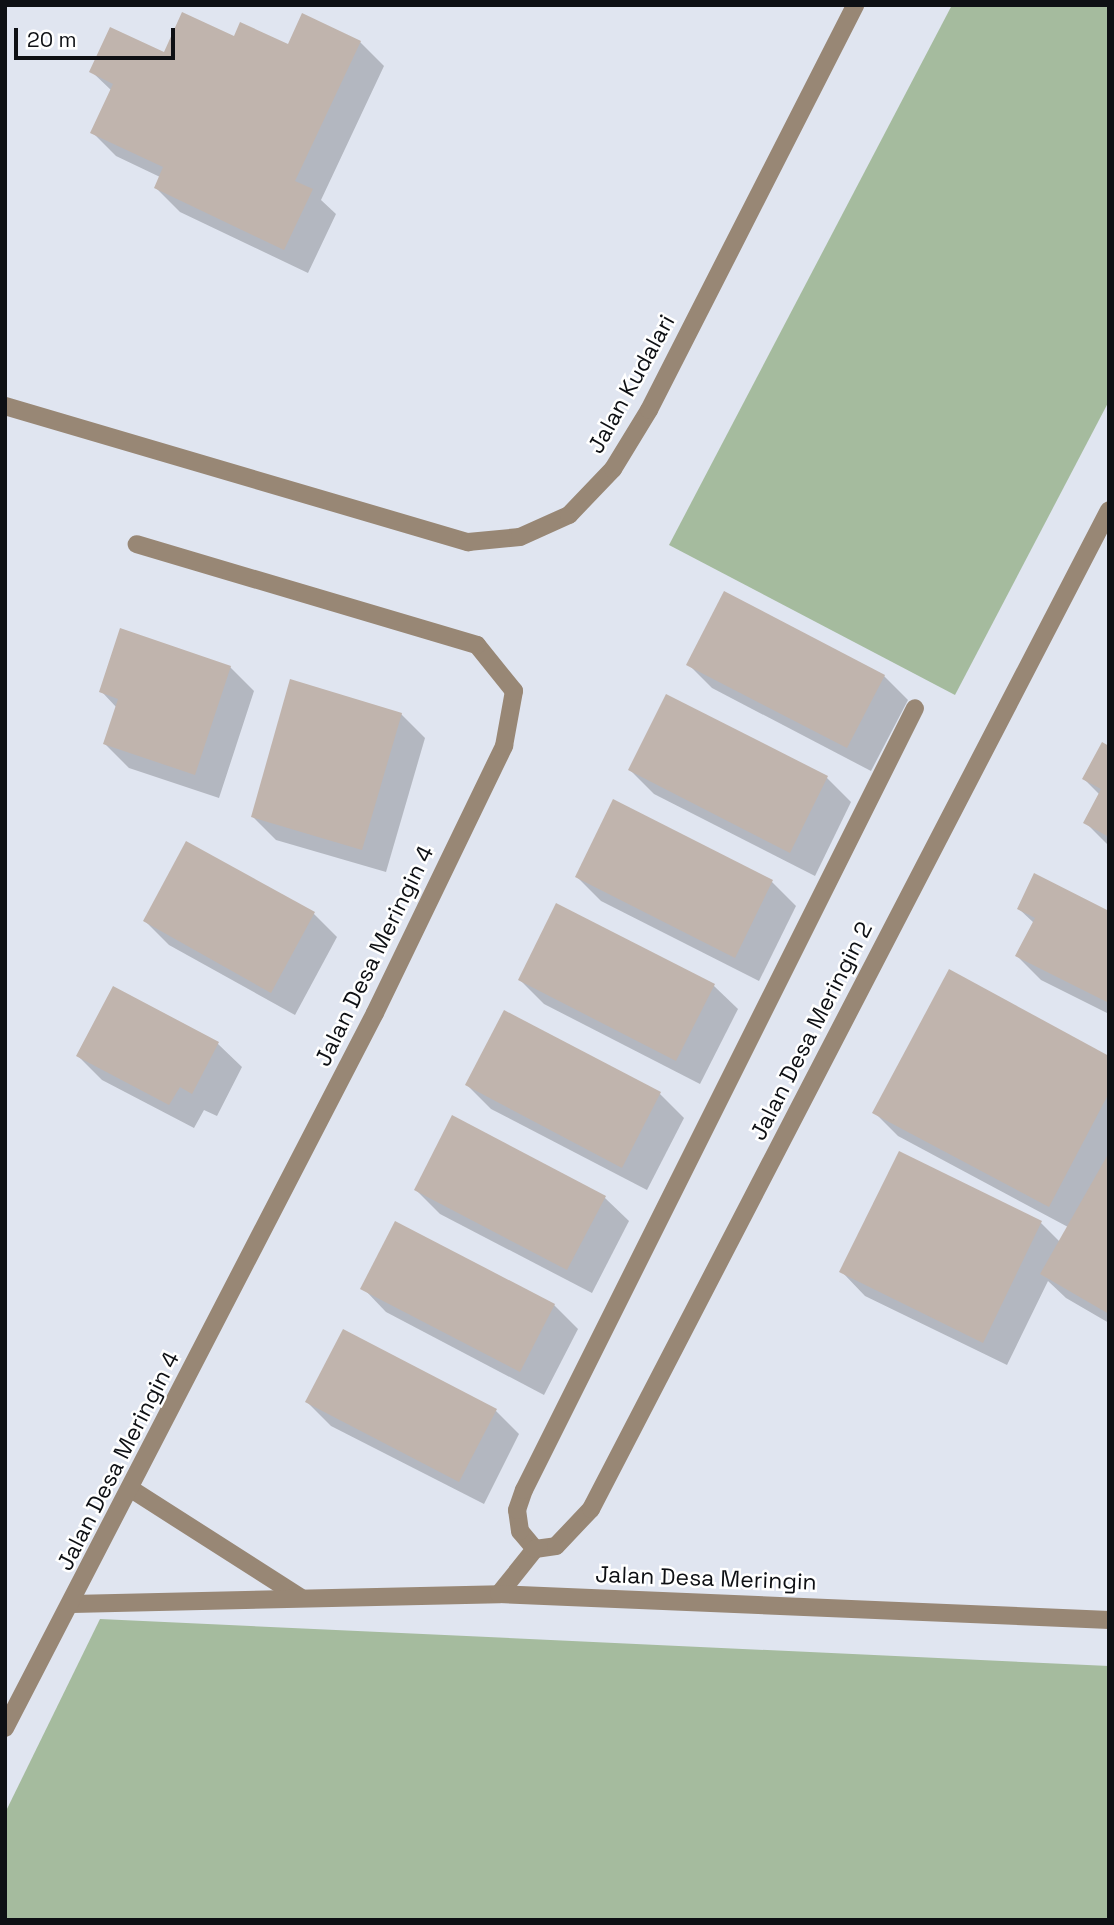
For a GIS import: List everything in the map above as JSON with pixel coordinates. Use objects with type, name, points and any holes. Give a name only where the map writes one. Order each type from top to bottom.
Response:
[{"type":"street","name":"Jalan Kudalari","points":[[5,406],[468,542],[520,537],[569,515],[613,469],[649,410],[855,5]]},
{"type":"street","name":"Jalan Desa Meringin 2","points":[[499,1594],[535,1549],[556,1546],[591,1509],[1109,510]]},
{"type":"street","name":"Jalan Desa Meringin 4","points":[[5,1728],[72,1604],[369,1026],[504,746],[514,691],[477,645],[137,544]]},
{"type":"street","points":[[535,1549],[520,1531],[517,1510],[524,1490],[915,708]]},
{"type":"street","points":[[131,1489],[300,1597]]},
{"type":"street","name":"Jalan Desa Meringin","points":[[72,1604],[499,1594],[1109,1620]]},
{"type":"green space","points":[[952,5],[1109,5],[1109,401],[955,695],[669,545]]},
{"type":"green space","points":[[100,1619],[1109,1666],[1109,1920],[5,1920],[5,1813]]},
{"type":"building","points":[[182,12],[234,36],[240,22],[288,44],[302,13],[361,41],[295,181],[313,189],[284,250],[154,188],[163,167],[90,133],[113,84],[89,72],[110,27],[164,52]]},
{"type":"building","points":[[724,591],[885,675],[847,748],[686,665]]},
{"type":"building","points":[[120,628],[231,666],[195,775],[103,744],[118,699],[99,692]]},
{"type":"building","points":[[290,679],[402,713],[362,850],[251,817]]},
{"type":"building","points":[[666,694],[828,776],[790,853],[628,770]]},
{"type":"building","points":[[1102,742],[1109,746],[1109,837],[1083,823],[1101,789],[1082,779]]},
{"type":"building","points":[[613,799],[773,880],[735,958],[575,877]]},
{"type":"building","points":[[186,841],[315,912],[271,993],[143,921]]},
{"type":"building","points":[[1034,873],[1109,911],[1109,1003],[1015,956],[1035,918],[1017,909]]},
{"type":"building","points":[[556,903],[715,984],[676,1061],[518,980]]},
{"type":"building","points":[[949,969],[1109,1056],[1109,1093],[1049,1207],[872,1113]]},
{"type":"building","points":[[113,986],[219,1042],[192,1094],[180,1087],[169,1105],[76,1056]]},
{"type":"building","points":[[504,1010],[661,1092],[622,1168],[465,1085]]},
{"type":"building","points":[[452,1115],[606,1196],[567,1270],[414,1190]]},
{"type":"building","points":[[899,1151],[1042,1221],[983,1343],[839,1272]]},
{"type":"building","points":[[1107,1156],[1109,1157],[1109,1314],[1040,1274]]},
{"type":"building","points":[[395,1221],[555,1304],[520,1372],[360,1289]]},
{"type":"building","points":[[343,1329],[497,1409],[459,1482],[305,1402]]}]
